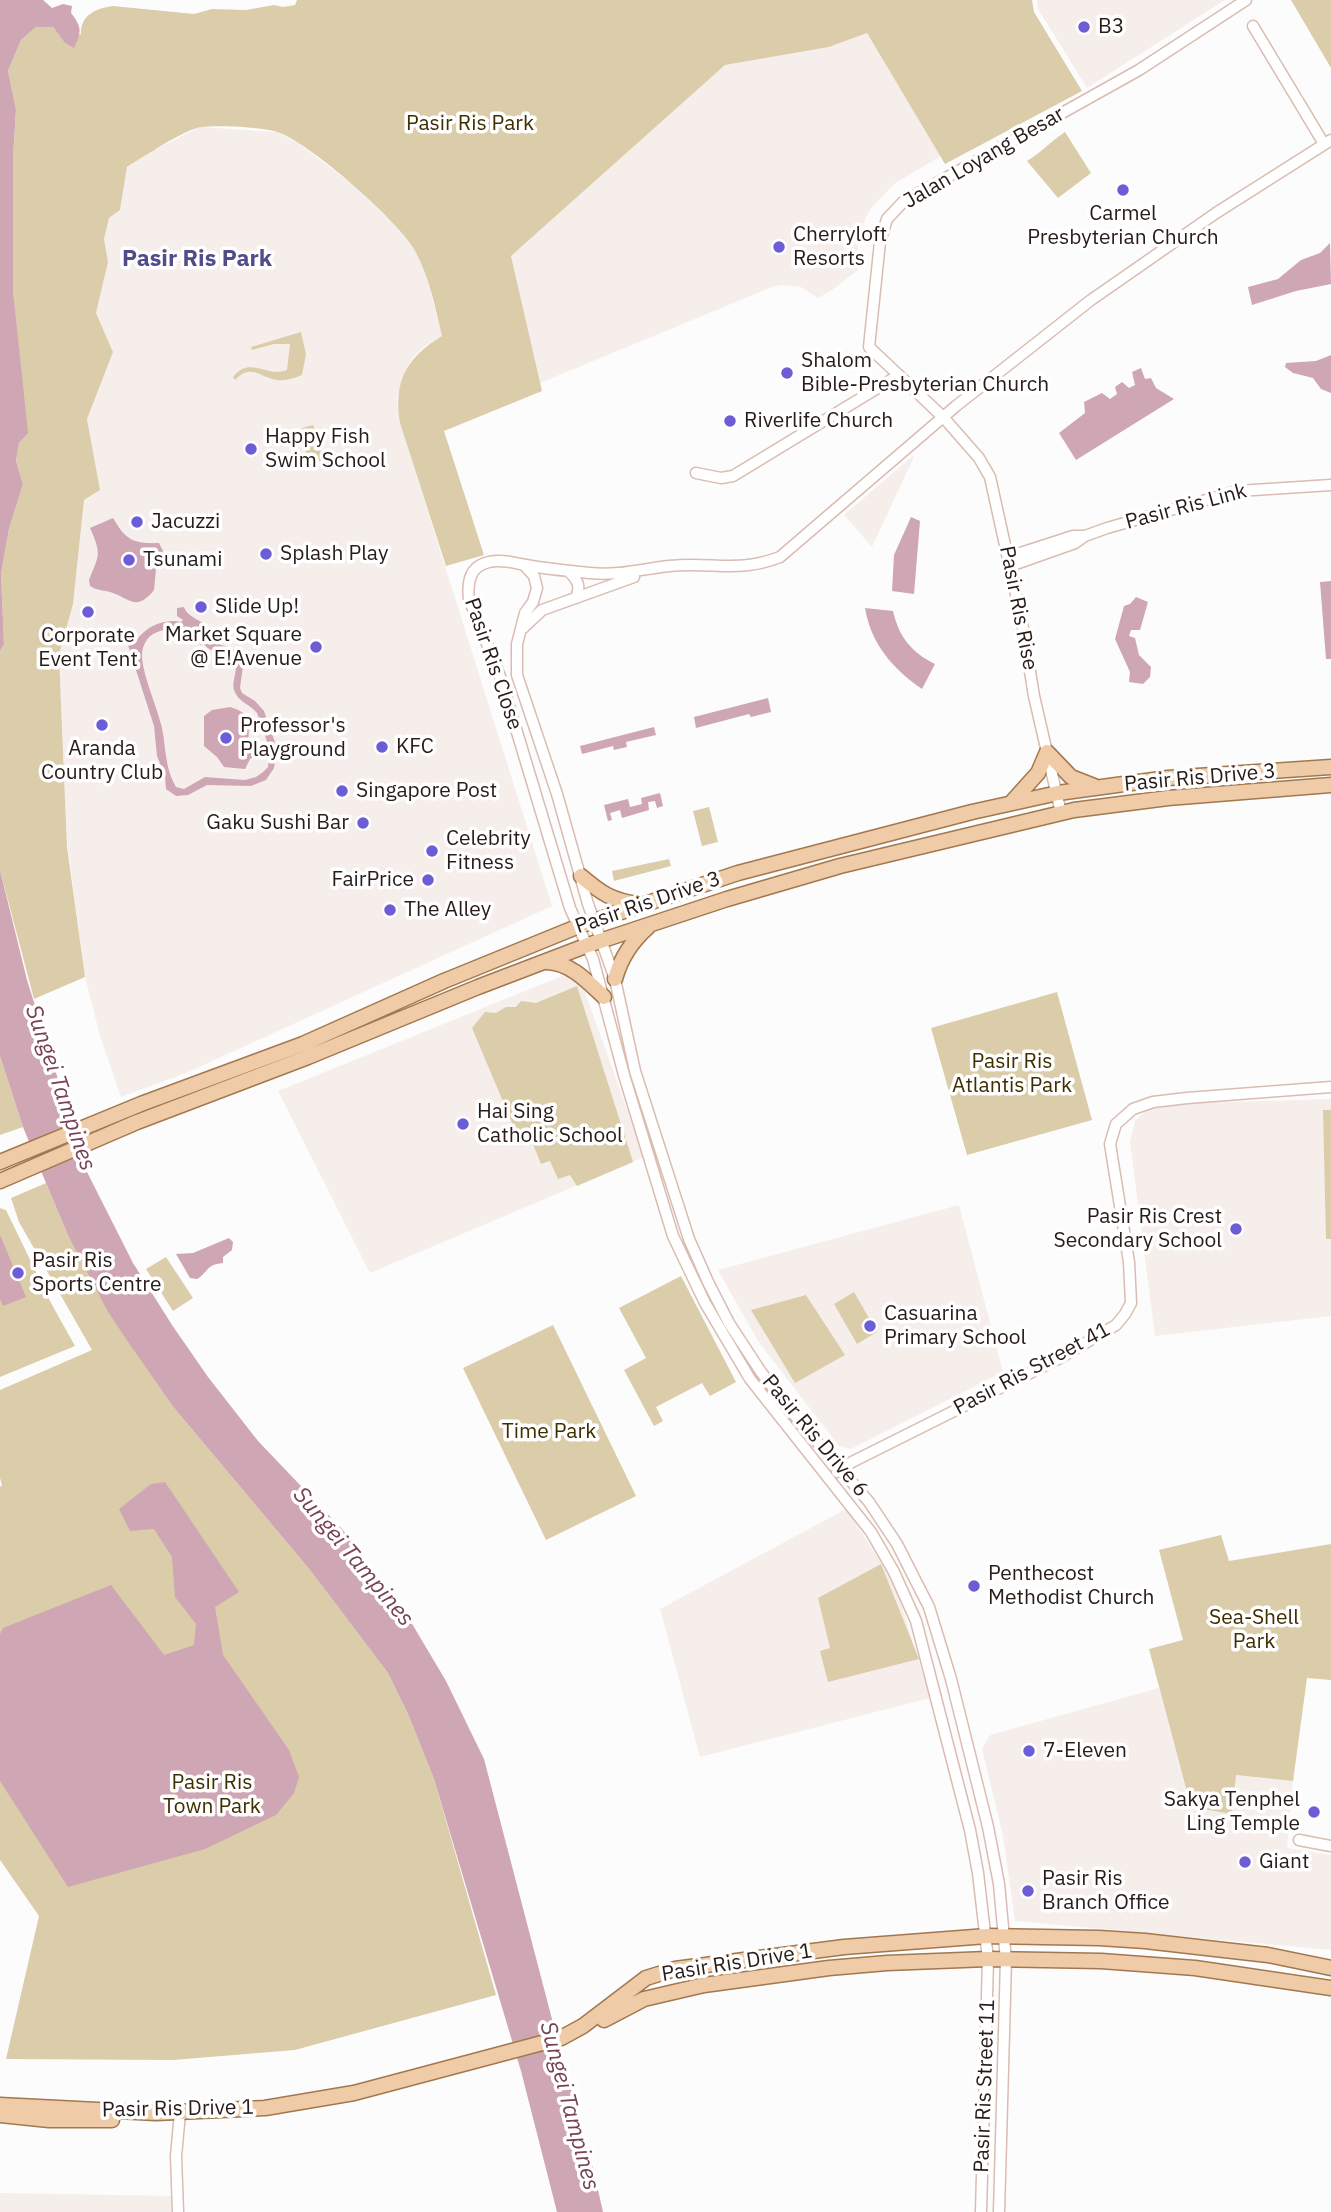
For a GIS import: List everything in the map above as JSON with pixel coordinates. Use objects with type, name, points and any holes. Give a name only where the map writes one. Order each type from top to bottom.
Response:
[{"type":"main road","points":[[1010,803],[1038,774],[1047,752],[1071,776],[1100,788]]},
{"type":"main road","name":"Pasir Ris Drive 3","points":[[0,1162],[303,1044],[444,981],[594,920],[764,866],[1058,793],[1168,778],[1331,767]]},
{"type":"main road","name":"Pasir Ris Drive 3","points":[[0,1181],[137,1122],[545,961],[652,923],[840,866],[1061,813],[1168,798],[1331,785]]},
{"type":"main road","points":[[581,876],[617,901],[644,904]]},
{"type":"main road","points":[[615,978],[629,946],[652,923]]},
{"type":"main road","points":[[545,961],[575,971],[604,997]]},
{"type":"main road","points":[[29,1150],[28,1160],[35,1166]]},
{"type":"main road","name":"Pasir Ris Drive 1","points":[[562,2040],[646,1978],[675,1969],[844,1947],[986,1936],[1155,1941],[1268,1955],[1331,1968]]},
{"type":"main road","name":"Pasir Ris Drive 1","points":[[0,2115],[49,2120],[179,2117],[313,2108],[562,2040],[644,1998],[704,1985],[830,1968],[988,1959],[1101,1961],[1195,1968],[1331,1989]]},
{"type":"main road","name":"Pasir Ris Drive 1","points":[[0,2105],[179,2117]]},
{"type":"street","name":"Jalan Loyang Besar","points":[[944,418],[869,347],[880,242],[887,219],[903,202],[1139,70],[1246,0]]},
{"type":"street","points":[[524,565],[618,575],[671,565],[740,567],[762,564],[780,557],[1048,333],[1134,269],[1247,192],[1328,142],[1253,26]]},
{"type":"street","points":[[696,473],[721,478],[733,476],[899,376]]},
{"type":"street","name":"Pasir Ris Rise","points":[[944,418],[979,458],[990,477],[1061,813]]},
{"type":"street","name":"Pasir Ris Link","points":[[1009,561],[1073,536],[1085,536],[1238,491],[1331,485]]},
{"type":"street","name":"Pasir Ris Close","points":[[579,926],[570,908],[500,679],[469,599],[470,575],[478,566],[490,561],[524,565],[534,576],[537,588],[533,602],[525,613],[517,644],[517,675],[594,920]]},
{"type":"street","points":[[522,629],[542,610],[653,569]]},
{"type":"street","points":[[568,571],[579,584],[576,598]]},
{"type":"street","points":[[542,817],[562,812]]},
{"type":"street","name":"Pasir Ris Drive 6","points":[[594,920],[594,943],[604,997],[628,1088],[673,1236],[689,1272],[750,1379],[871,1532],[894,1572],[916,1621],[970,1830],[988,1959]]},
{"type":"street","name":"Pasir Ris Drive 6","points":[[579,926],[594,943],[615,978],[635,1071],[689,1239],[729,1323],[761,1372],[869,1502],[897,1544],[929,1607],[951,1679],[988,1827],[999,1884],[1006,1960]]},
{"type":"street","name":"Pasir Ris Street 41","points":[[829,1478],[1060,1358],[1116,1325],[1131,1303],[1129,1262],[1110,1144],[1116,1124],[1133,1109],[1153,1102],[1187,1098],[1331,1087]]},
{"type":"street","points":[[1299,1840],[1331,1846]]},
{"type":"street","name":"Pasir Ris Street 11","points":[[981,2212],[988,1959]]},
{"type":"street","name":"Pasir Ris Street 11","points":[[999,2212],[1006,1960]]},
{"type":"street","points":[[178,2212],[176,2156],[179,2117]]},
{"type":"shaded area","points":[[1037,0],[1225,0],[1087,88],[1038,9]]},
{"type":"shaded area","points":[[867,33],[941,156],[894,184],[871,208],[858,244],[858,270],[818,298],[801,287],[772,287],[540,383],[511,256],[725,65],[829,47]]},
{"type":"shaded area","points":[[200,127],[277,132],[298,143],[353,185],[399,229],[413,246],[424,267],[442,336],[413,357],[406,370],[397,398],[400,423],[552,906],[186,1073],[121,1097],[100,1036],[85,977],[67,842],[59,655],[73,604],[84,500],[100,490],[87,419],[113,352],[96,313],[108,262],[104,239],[109,218],[120,210],[127,168],[152,151]]},
{"type":"shaded area","points":[[915,454],[912,461],[872,547],[844,515]]},
{"type":"shaded area","name":"Hai Sing Catholic School","points":[[577,970],[644,1157],[370,1273],[278,1091]]},
{"type":"shaded area","name":"Pasir Ris Crest Secondary School","points":[[1331,1099],[1331,1316],[1155,1336],[1130,1142],[1135,1121],[1160,1104]]},
{"type":"shaded area","name":"Casuarina Primary School","points":[[959,1205],[1003,1372],[851,1449],[839,1446],[758,1341],[718,1270]]},
{"type":"shaded area","points":[[846,1509],[895,1584],[930,1698],[700,1757],[660,1609]]},
{"type":"shaded area","points":[[1159,1688],[1191,1807],[1236,1775],[1293,1781],[1287,1848],[1331,1855],[1331,1950],[1015,1921],[1003,1836],[982,1749],[990,1735]]},
{"type":"shaded area","points":[[0,2193],[175,2196],[175,2212],[0,2212]]},
{"type":"green space","name":"Pasir Ris Park","points":[[297,0],[1032,0],[1034,12],[1082,91],[945,164],[867,33],[829,47],[725,65],[511,256],[542,391],[444,431],[484,555],[446,566],[400,423],[398,408],[401,383],[411,362],[442,336],[424,269],[405,236],[372,202],[330,166],[291,138],[270,130],[229,126],[202,127],[175,138],[127,167],[120,210],[109,218],[104,239],[108,262],[96,313],[113,352],[87,419],[100,490],[84,500],[73,604],[59,655],[67,847],[85,977],[34,999],[0,870],[0,651],[4,644],[1,574],[9,529],[23,484],[16,461],[19,443],[27,433],[13,290],[13,157],[16,109],[8,71],[21,40],[36,27],[53,27],[64,42],[81,34],[86,17],[107,7],[194,14],[212,9],[246,10],[274,5],[283,7],[295,5]]},
{"type":"green space","points":[[1291,0],[1331,0],[1331,68]]},
{"type":"green space","points":[[1065,132],[1091,173],[1058,198],[1027,161]]},
{"type":"green space","points":[[301,332],[306,354],[302,375],[280,380],[249,372],[235,380],[233,377],[246,368],[280,372],[287,370],[290,344],[274,344],[252,350],[251,347]]},
{"type":"green space","points":[[313,425],[323,460],[304,466],[306,447],[301,435],[302,428]]},
{"type":"green space","points":[[709,807],[718,842],[702,846],[693,811]]},
{"type":"green space","points":[[669,859],[671,866],[614,881],[612,871]]},
{"type":"green space","points":[[577,986],[633,1162],[577,1186],[570,1175],[558,1179],[550,1161],[541,1164],[529,1134],[518,1137],[472,1028],[485,1012],[496,1013],[506,1007],[516,1007],[521,1001],[536,1003]]},
{"type":"green space","name":"Pasir Ris Atlantis Park","points":[[1057,992],[1092,1120],[967,1155],[931,1028]]},
{"type":"green space","points":[[0,1056],[23,1127],[0,1135]]},
{"type":"green space","points":[[1323,1110],[1331,1110],[1331,1239],[1326,1239]]},
{"type":"green space","name":"Pasir Ris Town Park","points":[[46,1183],[67,1233],[175,1409],[310,1570],[388,1673],[434,1779],[496,1995],[295,2050],[173,2060],[6,2059],[39,1916],[0,1860],[0,1390],[92,1350],[19,1222],[11,1198]]},
{"type":"green space","name":"Pasir Ris Sports Centre","points":[[0,1208],[6,1210],[75,1346],[0,1377]]},
{"type":"green space","points":[[166,1257],[193,1298],[173,1311],[146,1269]]},
{"type":"green space","points":[[681,1276],[736,1382],[710,1396],[702,1383],[656,1407],[663,1421],[654,1426],[624,1370],[646,1358],[619,1308]]},
{"type":"green space","points":[[854,1292],[877,1332],[857,1344],[834,1304]]},
{"type":"green space","points":[[806,1295],[845,1355],[795,1383],[751,1310]]},
{"type":"green space","name":"Time Park","points":[[553,1325],[636,1496],[546,1540],[463,1368]]},
{"type":"green space","name":"Sea-Shell Park","points":[[1221,1535],[1229,1561],[1331,1544],[1331,1680],[1307,1678],[1293,1781],[1236,1775],[1232,1814],[1191,1807],[1149,1649],[1183,1640],[1159,1550]]},
{"type":"green space","points":[[881,1564],[919,1659],[828,1682],[820,1651],[830,1648],[818,1598]]},
{"type":"water","points":[[0,0],[43,0],[52,8],[63,4],[72,6],[71,13],[80,30],[74,48],[64,42],[53,27],[36,27],[21,40],[8,71],[16,109],[13,157],[13,290],[28,433],[19,443],[16,461],[23,484],[9,529],[1,574],[4,644],[0,651]]},
{"type":"water","points":[[1330,243],[1331,284],[1296,291],[1252,305],[1248,287],[1278,279],[1301,260],[1320,253]]},
{"type":"water","points":[[1331,355],[1331,393],[1321,389],[1313,378],[1293,373],[1285,367],[1286,363],[1316,361]]},
{"type":"water","points":[[1141,368],[1145,379],[1151,378],[1156,388],[1174,399],[1076,460],[1059,433],[1085,413],[1084,402],[1102,393],[1110,399],[1117,394],[1115,387],[1122,382],[1129,388],[1135,385],[1132,372]]},
{"type":"water","points":[[911,517],[920,521],[914,594],[892,591],[894,555]]},
{"type":"water","name":"Tsunami","points":[[113,518],[126,536],[143,543],[159,543],[163,551],[156,569],[154,590],[138,602],[90,586],[89,580],[98,555],[90,528]]},
{"type":"water","points":[[1331,581],[1331,659],[1326,659],[1320,582]]},
{"type":"water","points":[[1136,597],[1148,602],[1140,630],[1131,630],[1129,636],[1135,638],[1139,655],[1151,667],[1150,677],[1143,684],[1129,682],[1130,672],[1115,639],[1124,606]]},
{"type":"water","points":[[184,607],[189,614],[210,628],[213,632],[208,634],[214,643],[232,648],[241,656],[243,666],[240,688],[242,693],[264,711],[277,748],[274,768],[266,780],[251,786],[207,785],[188,795],[176,796],[166,789],[165,776],[157,756],[154,726],[126,639],[134,636],[136,641],[155,625],[181,622],[183,620],[177,616],[177,608]],"holes":[[[173,628],[197,632],[200,645],[204,644],[211,650],[229,655],[235,662],[234,690],[238,697],[257,713],[270,750],[268,767],[256,777],[245,780],[205,777],[184,789],[176,787],[172,780],[142,651],[147,639],[157,632]]]},
{"type":"water","points":[[865,608],[893,611],[907,643],[935,664],[922,689],[902,673],[885,654],[872,633]]},
{"type":"water","points":[[768,698],[771,712],[751,717],[749,714],[696,728],[694,717]]},
{"type":"water","name":"Professor's Playground","points":[[230,707],[247,717],[249,745],[258,754],[250,759],[245,769],[224,767],[204,746],[204,716],[212,710]]},
{"type":"water","points":[[654,727],[656,735],[626,742],[627,747],[614,750],[613,746],[582,754],[580,746]]},
{"type":"water","points":[[660,793],[663,806],[657,808],[655,801],[648,802],[649,810],[622,818],[620,810],[610,813],[612,820],[608,821],[604,805],[628,799],[630,807],[642,804],[641,798]]},
{"type":"water","name":"Sungei Tampines","points":[[0,870],[27,980],[87,1172],[133,1263],[208,1377],[258,1441],[342,1529],[408,1617],[446,1681],[484,1759],[603,2212],[557,2212],[521,2071],[434,1779],[388,1673],[310,1570],[175,1409],[107,1310],[67,1233],[23,1127],[0,1056]]},
{"type":"water","points":[[0,1235],[26,1297],[3,1306],[0,1299]]},
{"type":"water","points":[[229,1238],[233,1242],[232,1250],[223,1257],[223,1263],[210,1267],[197,1279],[190,1278],[176,1254],[193,1253]]},
{"type":"water","points":[[165,1482],[239,1592],[215,1607],[223,1655],[289,1750],[299,1777],[294,1793],[276,1815],[205,1849],[68,1887],[0,1781],[0,1634],[3,1628],[111,1585],[164,1655],[194,1645],[196,1624],[175,1597],[172,1557],[154,1529],[130,1531],[119,1509],[151,1484]]},
{"type":"place","name":"B3","points":[[1084,27]]},
{"type":"place","name":"Carmel Presbyterian Church","points":[[1123,190]]},
{"type":"place","name":"Cherryloft Resorts","points":[[779,247]]},
{"type":"place","name":"Shalom Bible-Presbyterian Church","points":[[787,373]]},
{"type":"place","name":"Riverlife Church","points":[[730,421]]},
{"type":"place","name":"Happy Fish Swim School","points":[[251,449]]},
{"type":"place","name":"Jacuzzi","points":[[137,522]]},
{"type":"place","name":"Splash Play","points":[[266,554]]},
{"type":"place","name":"Tsunami","points":[[129,560]]},
{"type":"place","name":"Slide Up!","points":[[201,607]]},
{"type":"place","name":"Corporate Event Tent","points":[[88,612]]},
{"type":"place","name":"Market Square @ E!Avenue","points":[[316,647]]},
{"type":"place","name":"Aranda Country Club","points":[[102,725]]},
{"type":"place","name":"Professor's Playground","points":[[226,738]]},
{"type":"place","name":"KFC","points":[[382,747]]},
{"type":"place","name":"Singapore Post","points":[[342,791]]},
{"type":"place","name":"Gaku Sushi Bar","points":[[363,823]]},
{"type":"place","name":"Celebrity Fitness","points":[[432,851]]},
{"type":"place","name":"FairPrice","points":[[428,880]]},
{"type":"place","name":"The Alley","points":[[390,910]]},
{"type":"place","name":"Hai Sing Catholic School","points":[[463,1124]]},
{"type":"place","name":"Pasir Ris Crest Secondary School","points":[[1236,1229]]},
{"type":"place","name":"Pasir Ris Sports Centre","points":[[18,1273]]},
{"type":"place","name":"Casuarina Primary School","points":[[870,1326]]},
{"type":"place","name":"Penthecost Methodist Church","points":[[974,1586]]},
{"type":"place","name":"7-Eleven","points":[[1029,1751]]},
{"type":"place","name":"Sakya Tenphel Ling Temple","points":[[1314,1812]]},
{"type":"place","name":"Giant","points":[[1245,1862]]},
{"type":"place","name":"Pasir Ris Branch Office","points":[[1028,1891]]},
{"type":"district","name":"Pasir Ris Park","points":[[197,259]]}]
